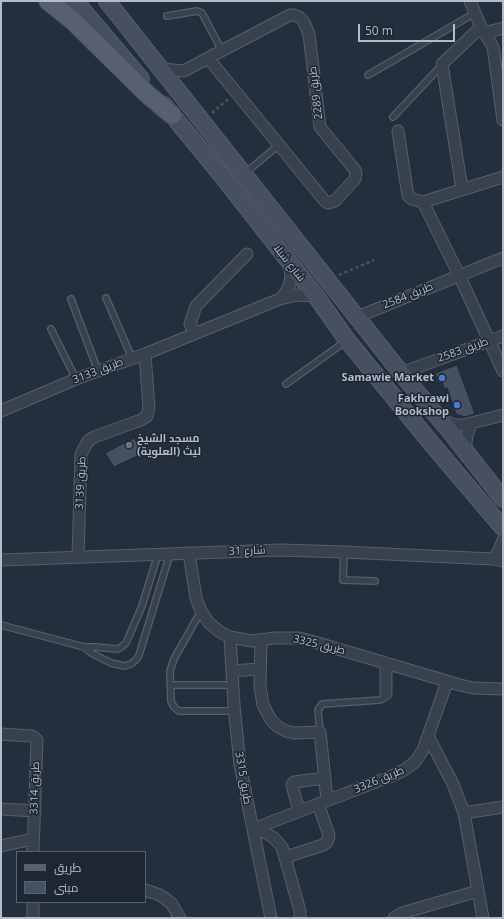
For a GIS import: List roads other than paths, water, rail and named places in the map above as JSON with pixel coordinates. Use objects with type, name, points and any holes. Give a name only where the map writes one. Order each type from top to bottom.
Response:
[{"type":"main road","points":[[48,1],[73,21],[146,93],[172,115]]},
{"type":"main road","name":"شارع شيلا","points":[[72,1],[82,9],[219,172],[316,296],[348,340],[431,444],[503,528]]},
{"type":"main road","name":"شارع شيلا","points":[[108,1],[401,373],[503,498]]},
{"type":"street","points":[[470,1],[483,30],[493,47],[503,120]]},
{"type":"street","name":"طريق 2289","points":[[184,71],[208,58],[290,15],[299,17],[304,22],[309,34],[320,127],[356,173],[355,180],[335,201],[330,203],[325,202],[208,58]]},
{"type":"street","points":[[462,189],[442,64],[483,30],[503,28]]},
{"type":"street","points":[[162,69],[184,71],[179,91]]},
{"type":"street","points":[[398,132],[408,196],[412,199],[423,202],[503,177]]},
{"type":"street","points":[[423,202],[459,275],[503,371]]},
{"type":"street","points":[[195,333],[190,324],[196,306],[247,254]]},
{"type":"street","name":"طريق 2584","points":[[357,317],[503,258]]},
{"type":"street","points":[[280,299],[290,284],[291,275],[289,263]]},
{"type":"street","name":"طريق 3133","points":[[1,411],[76,379],[145,354],[280,299],[298,295],[316,296]]},
{"type":"street","name":"طريق 2583","points":[[401,373],[503,336]]},
{"type":"street","name":"طريق 3139","points":[[78,557],[81,454],[88,441],[94,437],[141,420],[147,416],[149,408],[145,354]]},
{"type":"street","points":[[440,419],[455,425],[471,424],[503,415]]},
{"type":"street","points":[[465,450],[466,436],[471,424]]},
{"type":"street","name":"شارع 31","points":[[1,560],[280,550],[498,560],[498,553],[503,540]]},
{"type":"street","name":"طريق 3325","points":[[189,553],[196,598],[201,612],[209,623],[220,632],[230,637],[246,640],[299,638],[447,682],[474,688],[503,689]]},
{"type":"street","name":"طريق 3315","points":[[230,637],[234,711],[240,765],[271,918]]},
{"type":"street","points":[[261,640],[260,687],[266,713],[275,724],[286,731],[294,733],[320,732],[325,778],[323,802],[329,837],[327,842],[323,845],[286,858]]},
{"type":"street","points":[[386,663],[386,694]]},
{"type":"street","points":[[232,672],[260,669]]},
{"type":"street","name":"طريق 3326","points":[[253,829],[404,770],[415,762],[423,750],[447,682]]},
{"type":"street","name":"طريق 3314","points":[[1,734],[34,737],[37,740],[33,851]]},
{"type":"street","points":[[428,736],[453,784],[464,813],[483,918]]},
{"type":"street","points":[[299,811],[292,786],[294,782],[325,778]]},
{"type":"street","points":[[464,813],[503,807]]},
{"type":"street","points":[[1,809],[34,811]]},
{"type":"street","points":[[253,829],[264,832],[274,838],[282,846],[300,911],[300,918]]},
{"type":"street","points":[[1,846],[33,840]]},
{"type":"street","points":[[146,890],[160,895],[171,903],[180,918]]},
{"type":"street","points":[[394,918],[402,913],[478,891]]},
{"type":"street","points":[[33,903],[33,918]]},
{"type":"lane","points":[[167,16],[197,12],[202,13],[222,51]]},
{"type":"lane","points":[[368,75],[475,13]]},
{"type":"lane","points":[[393,117],[442,64]]},
{"type":"lane","points":[[244,174],[279,145]]},
{"type":"lane","points":[[106,298],[132,358]]},
{"type":"lane","points":[[71,299],[98,371]]},
{"type":"lane","points":[[51,329],[76,379]]},
{"type":"lane","points":[[286,384],[348,340]]},
{"type":"lane","points":[[344,552],[343,580],[375,582]]},
{"type":"lane","points":[[84,648],[97,647],[116,649],[120,648],[126,643],[142,606],[158,554]]},
{"type":"lane","points":[[1,625],[84,648],[102,659],[120,665],[131,664],[137,659],[170,554]]},
{"type":"lane","points":[[201,612],[174,660],[170,671],[171,701],[174,708],[180,711],[234,711]]},
{"type":"lane","points":[[170,685],[233,685]]},
{"type":"lane","points":[[320,732],[318,710],[322,704],[380,700],[384,698],[386,694]]},
{"type":"place","name":"Samawie Market","points":[[442,378]]},
{"type":"place","name":"Fakhrawi Bookshop","points":[[457,405]]},
{"type":"place","name":"مسجد الشيخ ليث (العلوية)","points":[[129,445]]}]
